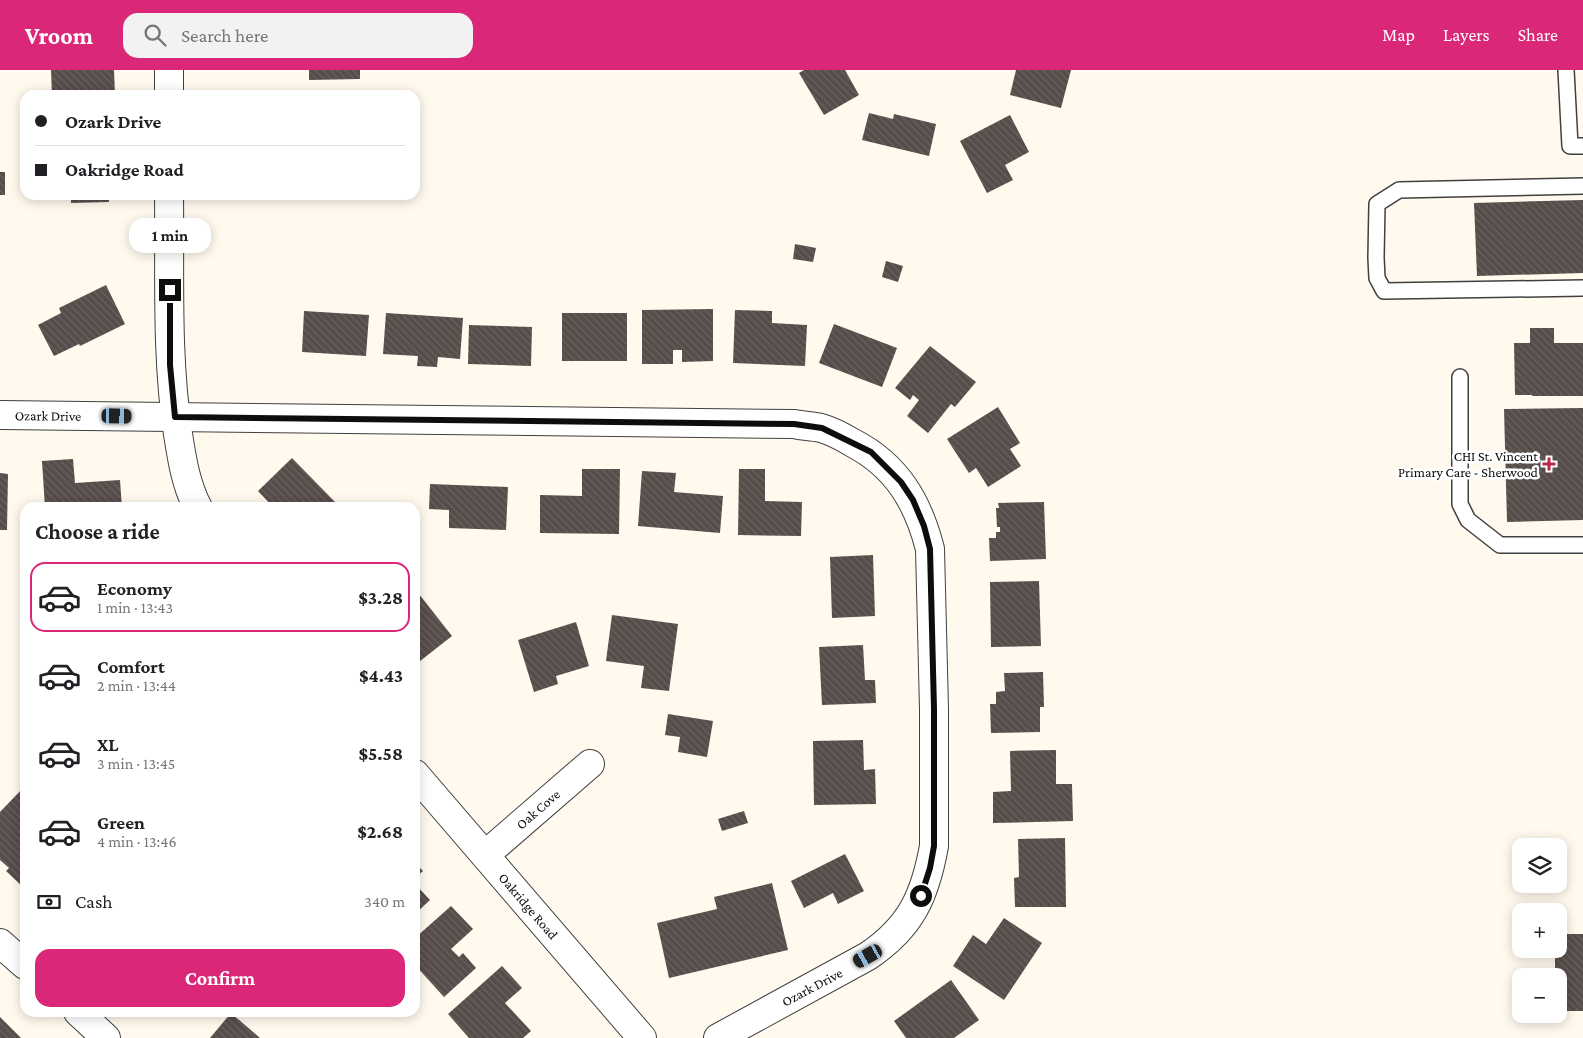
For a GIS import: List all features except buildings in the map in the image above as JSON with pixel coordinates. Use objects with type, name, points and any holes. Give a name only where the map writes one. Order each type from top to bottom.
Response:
[{"type":"street","points":[[169,70],[169,90]]},
{"type":"street","points":[[170,200],[170,365],[175,417],[182,460],[187,482],[195,502]]},
{"type":"street","name":"Ozark Drive","points":[[0,415],[794,424],[822,428],[871,452],[901,482],[913,500],[924,526],[930,549],[934,827],[934,846],[930,868],[921,896],[912,914],[904,925],[880,948],[718,1038]]},
{"type":"street","name":"Oak Cove","points":[[484,854],[590,764]]},
{"type":"street","name":"Oakridge Road","points":[[420,780],[642,1038]]},
{"type":"street","points":[[0,942],[20,960]]},
{"type":"street","points":[[83,1017],[106,1038]]},
{"type":"lane","points":[[1566,70],[1570,146],[1583,146]]},
{"type":"lane","points":[[1583,186],[1399,190],[1377,204],[1376,258],[1377,278],[1384,290],[1583,288]]},
{"type":"lane","points":[[1460,377],[1460,504],[1468,520],[1500,545],[1583,545]]},
{"type":"place","name":"CHI St. Vincent Primary Care - Sherwood","points":[[1549,464]]},
{"type":"route","points":[[170,290],[170,365],[175,417],[794,424],[822,428],[871,452],[901,482],[913,500],[924,526],[930,549],[934,709],[934,846],[930,868],[921,896]]}]
